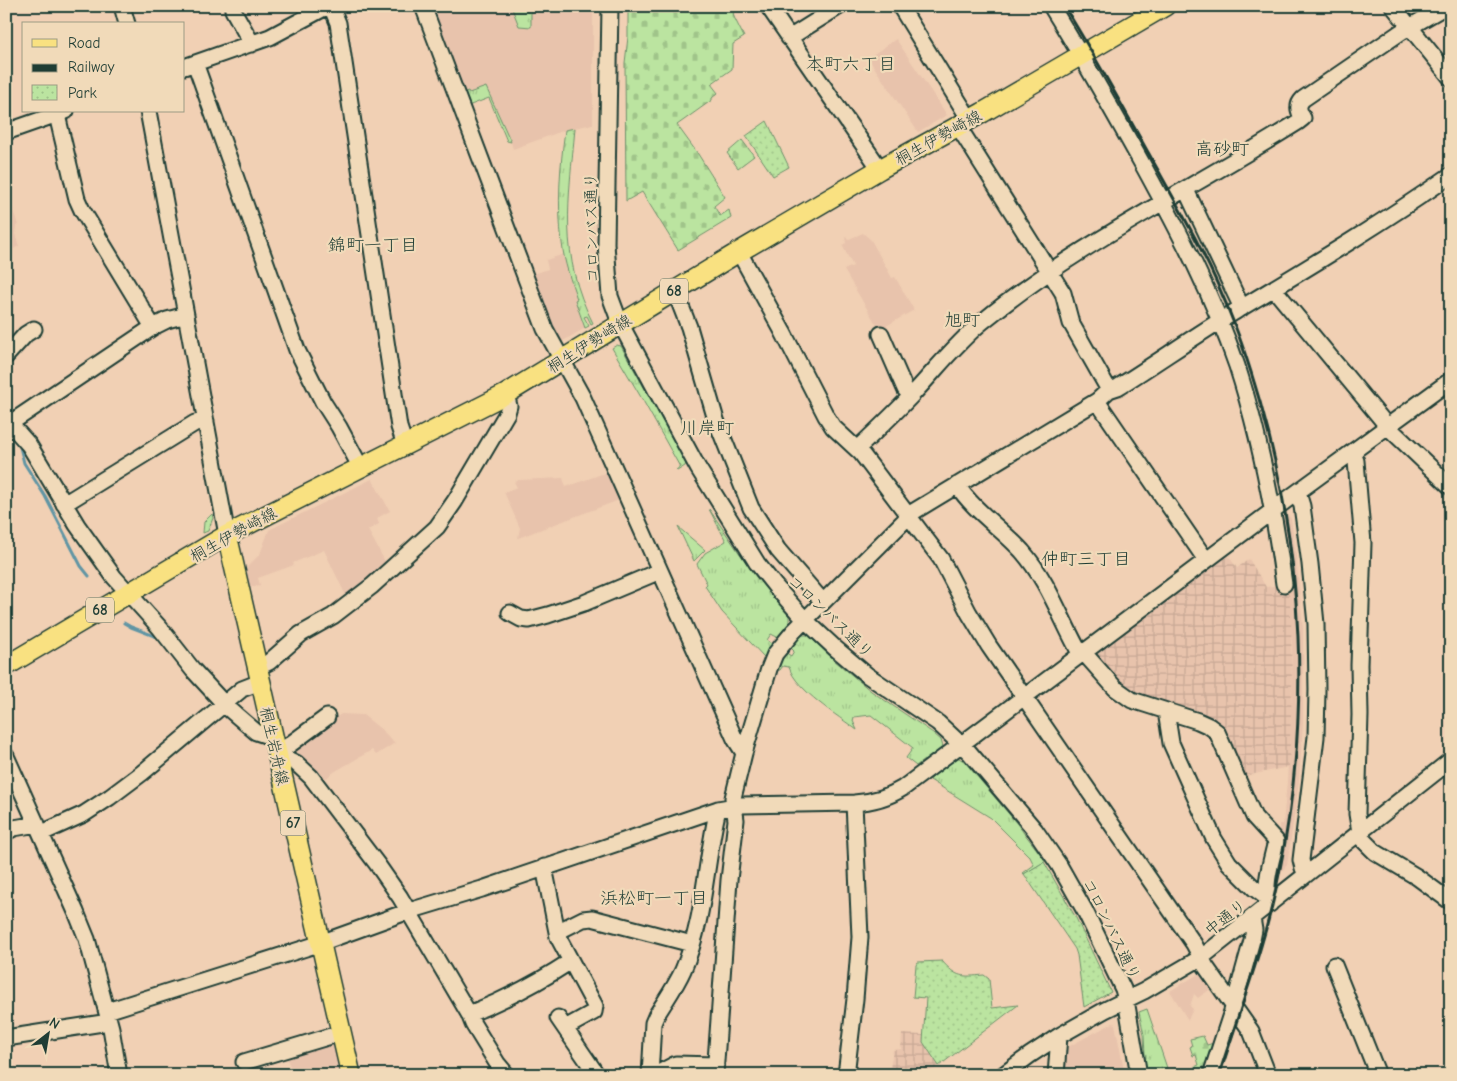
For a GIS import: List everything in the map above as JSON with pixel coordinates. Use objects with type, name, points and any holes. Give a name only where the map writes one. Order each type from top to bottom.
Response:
[{"type":"main road","name":"桐生伊勢崎線","points":[[6,666],[228,535],[506,394],[739,252],[1165,6]]},
{"type":"main road","name":"桐生岩舟線","points":[[228,535],[351,1075]]},
{"type":"street","points":[[122,6],[126,22]]},
{"type":"street","points":[[361,468],[311,380],[292,337],[190,65],[279,33],[330,6],[338,23],[399,427],[405,446]]},
{"type":"street","points":[[423,6],[546,333],[583,398],[735,739],[744,753]]},
{"type":"street","name":"コロンバス通り","points":[[610,6],[606,244],[610,296],[620,323],[698,468],[741,539],[775,586],[805,620],[867,675],[928,716],[1035,830],[1059,865],[1085,911],[1126,1000],[1139,1075]]},
{"type":"street","points":[[768,6],[880,170]]},
{"type":"street","points":[[789,38],[840,6]]},
{"type":"street","points":[[900,6],[964,123],[1063,293],[1068,316],[1109,390]]},
{"type":"street","points":[[1051,6],[1082,55],[1164,203],[1189,252],[1220,322],[1244,390],[1256,433],[1274,510],[1284,584]]},
{"type":"street","points":[[1393,6],[1451,78]]},
{"type":"street","points":[[857,449],[911,396],[974,328],[1050,271],[1298,122],[1302,118],[1299,106],[1304,99],[1411,27],[1446,6]]},
{"type":"street","points":[[233,10],[252,44]]},
{"type":"street","points":[[148,112],[228,535]]},
{"type":"street","points":[[6,132],[62,113],[77,199],[153,327]]},
{"type":"street","points":[[650,1075],[654,1020],[683,970],[692,944],[726,808],[733,798],[744,753],[772,661],[784,642],[908,517],[957,485],[1097,401],[1109,390],[1118,387],[1396,213],[1451,175]]},
{"type":"street","points":[[1186,190],[1242,308]]},
{"type":"street","points":[[739,252],[783,332],[819,405],[833,427],[857,449],[946,566],[969,613],[1253,1035],[1268,1075]]},
{"type":"street","points":[[1274,289],[1388,427],[1451,487]]},
{"type":"street","points":[[675,291],[689,327],[716,420],[751,508],[778,550],[823,602]]},
{"type":"street","points":[[186,315],[167,320],[153,327],[8,422],[29,445],[79,528],[114,577],[160,628],[192,670],[224,704],[256,732],[264,735],[275,744],[315,782],[390,882],[409,911],[506,1075]]},
{"type":"street","points":[[6,356],[26,334],[34,329]]},
{"type":"street","points":[[881,334],[905,389],[911,396]]},
{"type":"street","points":[[6,1038],[108,1016],[409,911],[726,808],[854,804],[889,796],[1451,380]]},
{"type":"street","points":[[6,832],[14,828],[40,829],[84,814],[110,797],[142,773],[259,675],[269,662],[301,634],[333,616],[372,586],[442,521],[507,413],[509,406],[506,394]]},
{"type":"street","points":[[1097,401],[1206,560]]},
{"type":"street","points":[[64,504],[195,423],[206,421]]},
{"type":"street","points":[[1353,453],[1357,468],[1363,543],[1356,814],[1362,839],[1374,852],[1417,877],[1451,902]]},
{"type":"street","points":[[957,485],[979,511],[1022,551],[1052,596],[1060,616],[1082,654],[1122,694],[1132,700],[1209,726],[1216,732],[1254,816],[1276,841],[1267,886],[1268,901]]},
{"type":"street","points":[[1298,493],[1302,506],[1310,564],[1316,624],[1316,737],[1301,860],[1308,874]]},
{"type":"street","points":[[510,613],[521,619],[529,620],[548,615],[584,603],[660,571]]},
{"type":"street","points":[[1166,711],[1171,743],[1214,839],[1229,862],[1268,901]]},
{"type":"street","points":[[275,744],[327,717]]},
{"type":"street","points":[[6,756],[40,829],[87,939],[108,1016],[119,1075]]},
{"type":"street","name":"中通り","points":[[1003,1075],[1059,1036],[1144,991],[1202,957],[1252,918],[1268,901],[1308,874],[1451,760]]},
{"type":"street","points":[[846,1075],[860,937],[854,804]]},
{"type":"street","points":[[655,1075],[676,1064],[715,1070],[728,885],[736,820],[726,808]]},
{"type":"street","points":[[544,867],[557,932],[595,1009],[594,1012],[562,1023],[597,1075]]},
{"type":"street","points":[[557,932],[583,919],[592,918],[692,944]]},
{"type":"street","points":[[1211,1075],[1234,1005],[1252,940],[1254,930],[1252,918]]},
{"type":"street","points":[[469,1014],[495,1004],[538,982],[571,961]]},
{"type":"street","points":[[1334,965],[1378,1075]]},
{"type":"street","points":[[244,1062],[341,1033]]},
{"type":"street","points":[[1056,1075],[1059,1036]]},
{"type":"shaded area","points":[[429,6],[593,6],[593,124],[565,130],[513,149],[511,142],[507,141],[489,98],[468,106]]},
{"type":"shaded area","points":[[896,39],[947,115],[918,132],[868,58]]},
{"type":"shaded area","points":[[6,190],[18,225],[16,226],[15,234],[19,246],[6,253]]},
{"type":"shaded area","points":[[863,233],[871,240],[892,278],[895,277],[914,310],[881,329],[879,329],[844,270],[853,266],[842,245],[846,243],[845,237],[849,239]]},
{"type":"shaded area","points":[[564,254],[577,299],[575,300],[585,328],[558,344],[531,275],[548,269],[546,260]]},
{"type":"shaded area","points":[[610,471],[622,499],[518,538],[520,528],[504,492],[517,487],[514,482],[519,480],[563,478],[566,487]]},
{"type":"shaded area","points":[[372,479],[390,511],[377,518],[379,524],[368,530],[388,567],[348,600],[324,550],[293,563],[294,565],[258,578],[260,585],[249,588],[246,577],[247,567],[260,554],[269,530]]},
{"type":"shaded area","points":[[1287,513],[1291,519],[1303,629],[1303,723],[1299,781],[1287,865],[1281,872],[1280,879],[1272,884],[1281,832],[1279,831],[1279,824],[1283,824],[1292,689],[1292,644],[1279,518]]},
{"type":"shaded area","points":[[1227,554],[1237,568],[1249,559],[1266,587],[1288,584],[1291,615],[1292,689],[1289,767],[1240,777],[1222,734],[1136,699],[1092,655]]},
{"type":"shaded area","points":[[341,714],[363,715],[395,743],[376,755],[372,750],[334,772],[320,783],[289,751]]},
{"type":"shaded area","points":[[1202,972],[1215,986],[1198,998],[1194,994],[1190,1006],[1193,1009],[1188,1020],[1170,991]]},
{"type":"shaded area","points":[[1113,1023],[1115,1024],[1125,1075],[1060,1075],[1064,1049]]},
{"type":"shaded area","points":[[902,1034],[923,1035],[923,1042],[939,1066],[923,1075],[889,1075],[893,1050],[901,1049]]},
{"type":"shaded area","points":[[332,1039],[340,1075],[293,1075],[285,1053]]},
{"type":"green space","points":[[511,6],[524,6],[528,12],[531,9],[531,27],[519,26]]},
{"type":"green space","points":[[628,6],[732,6],[734,17],[744,37],[733,44],[732,69],[711,84],[718,93],[712,100],[677,125],[725,197],[714,206],[720,216],[729,210],[731,218],[678,250],[642,192],[626,201],[625,63],[628,37]]},
{"type":"green space","points":[[486,87],[511,142],[507,141],[489,98],[468,106],[462,93],[468,91],[469,93]]},
{"type":"green space","points":[[767,121],[789,167],[773,176],[746,136]]},
{"type":"green space","points":[[575,128],[569,203],[570,251],[582,298],[593,323],[591,324],[587,316],[584,317],[589,326],[585,328],[575,300],[577,299],[564,257],[559,200],[565,130]]},
{"type":"green space","points":[[742,140],[754,156],[738,168],[727,153]]},
{"type":"green space","points":[[617,345],[621,346],[686,463],[685,466],[677,471],[680,467],[612,348]]},
{"type":"green space","points":[[709,509],[756,577],[789,616],[789,623],[777,637],[771,634],[767,640],[772,644],[764,657],[722,612],[705,586],[707,584],[697,564],[705,553],[726,541]]},
{"type":"green space","points":[[212,514],[213,518],[208,531],[203,533],[204,522]]},
{"type":"green space","points":[[678,527],[705,550],[694,561]]},
{"type":"green space","points":[[801,635],[808,635],[871,691],[933,733],[941,740],[942,749],[952,761],[957,757],[964,761],[1014,820],[1045,860],[1044,862],[1024,874],[1034,865],[1030,857],[991,818],[930,780],[937,773],[924,760],[916,766],[906,758],[913,748],[871,715],[854,717],[853,721],[857,730],[829,710],[800,685],[789,667],[783,666],[780,670],[776,670],[785,652],[791,656],[794,651],[790,647]]},
{"type":"green space","points":[[1044,862],[1076,918],[1111,992],[1084,1007],[1075,949],[1024,874]]},
{"type":"green space","points":[[942,961],[952,971],[960,975],[984,975],[989,979],[992,1008],[1018,1005],[939,1066],[923,1042],[926,998],[913,997],[916,965],[918,962]]},
{"type":"green space","points":[[1147,1009],[1167,1068],[1165,1072],[1158,1075],[1146,1075],[1144,1035],[1139,1012]]},
{"type":"green space","points":[[1203,1036],[1207,1045],[1217,1042],[1206,1075],[1197,1075],[1194,1067],[1199,1065],[1196,1055],[1193,1056],[1190,1039]]},
{"type":"waterway","points":[[16,441],[20,447],[24,463],[45,496],[81,566],[89,576]]},
{"type":"waterway","points":[[124,623],[157,637]]},
{"type":"waterway","points":[[405,921],[412,931]]},
{"type":"railway","points":[[1064,6],[1183,215],[1224,299],[1244,351],[1260,402],[1275,460],[1286,518],[1294,577],[1298,636],[1299,696],[1296,756],[1289,815],[1274,899],[1252,975],[1219,1075]]},
{"type":"district","name":"本町六丁目","points":[[851,64]]},
{"type":"district","name":"高砂町","points":[[1222,149]]},
{"type":"district","name":"錦町一丁目","points":[[373,245]]},
{"type":"district","name":"旭町","points":[[962,320]]},
{"type":"district","name":"川岸町","points":[[707,428]]},
{"type":"district","name":"仲町三丁目","points":[[1086,559]]},
{"type":"district","name":"浜松町一丁目","points":[[654,898]]}]
